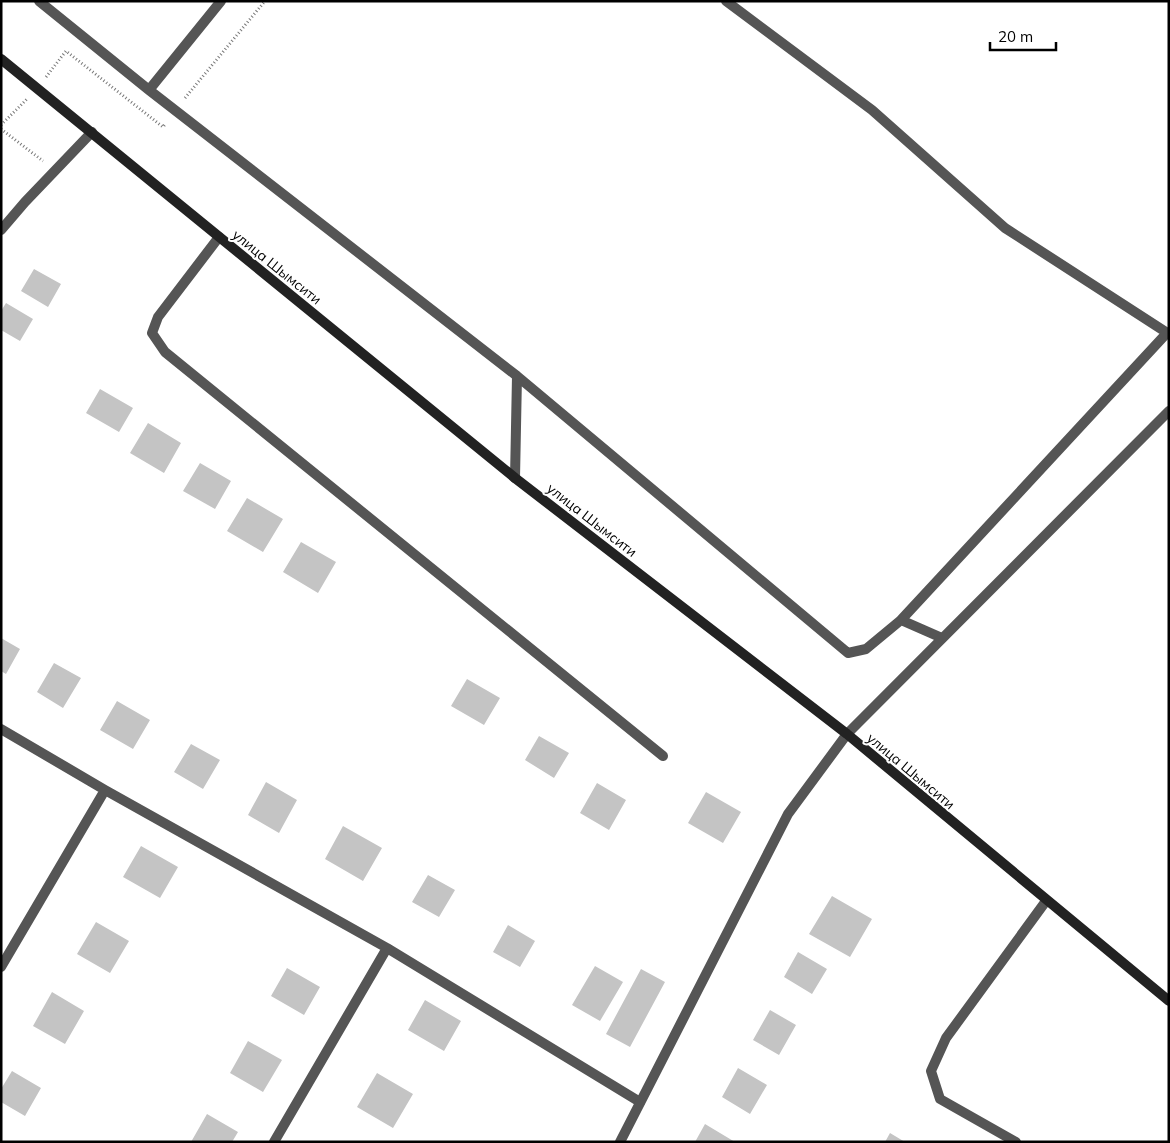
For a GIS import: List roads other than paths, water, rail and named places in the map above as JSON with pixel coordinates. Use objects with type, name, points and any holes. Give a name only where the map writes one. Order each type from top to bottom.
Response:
[{"type":"main road","name":"улица Шымсити","points":[[1,59],[516,478],[847,734],[1046,901],[1169,1001]]},
{"type":"street","points":[[39,1],[175,110],[517,376],[848,653],[866,649],[901,620],[1168,334],[1005,228],[872,110],[726,1]]},
{"type":"street","points":[[150,90],[222,1]]},
{"type":"street","points":[[1,230],[92,132]]},
{"type":"street","points":[[219,237],[158,317],[152,333],[165,352],[663,756]]},
{"type":"street","points":[[516,478],[517,376]]},
{"type":"street","points":[[620,1142],[788,814],[847,734],[1169,411]]},
{"type":"street","points":[[901,620],[942,638]]},
{"type":"street","points":[[1,729],[105,790],[387,948],[640,1102]]},
{"type":"street","points":[[1,967],[105,790]]},
{"type":"street","points":[[1016,1142],[940,1099],[931,1071],[946,1038],[1046,901]]},
{"type":"street","points":[[274,1142],[387,948]]}]
